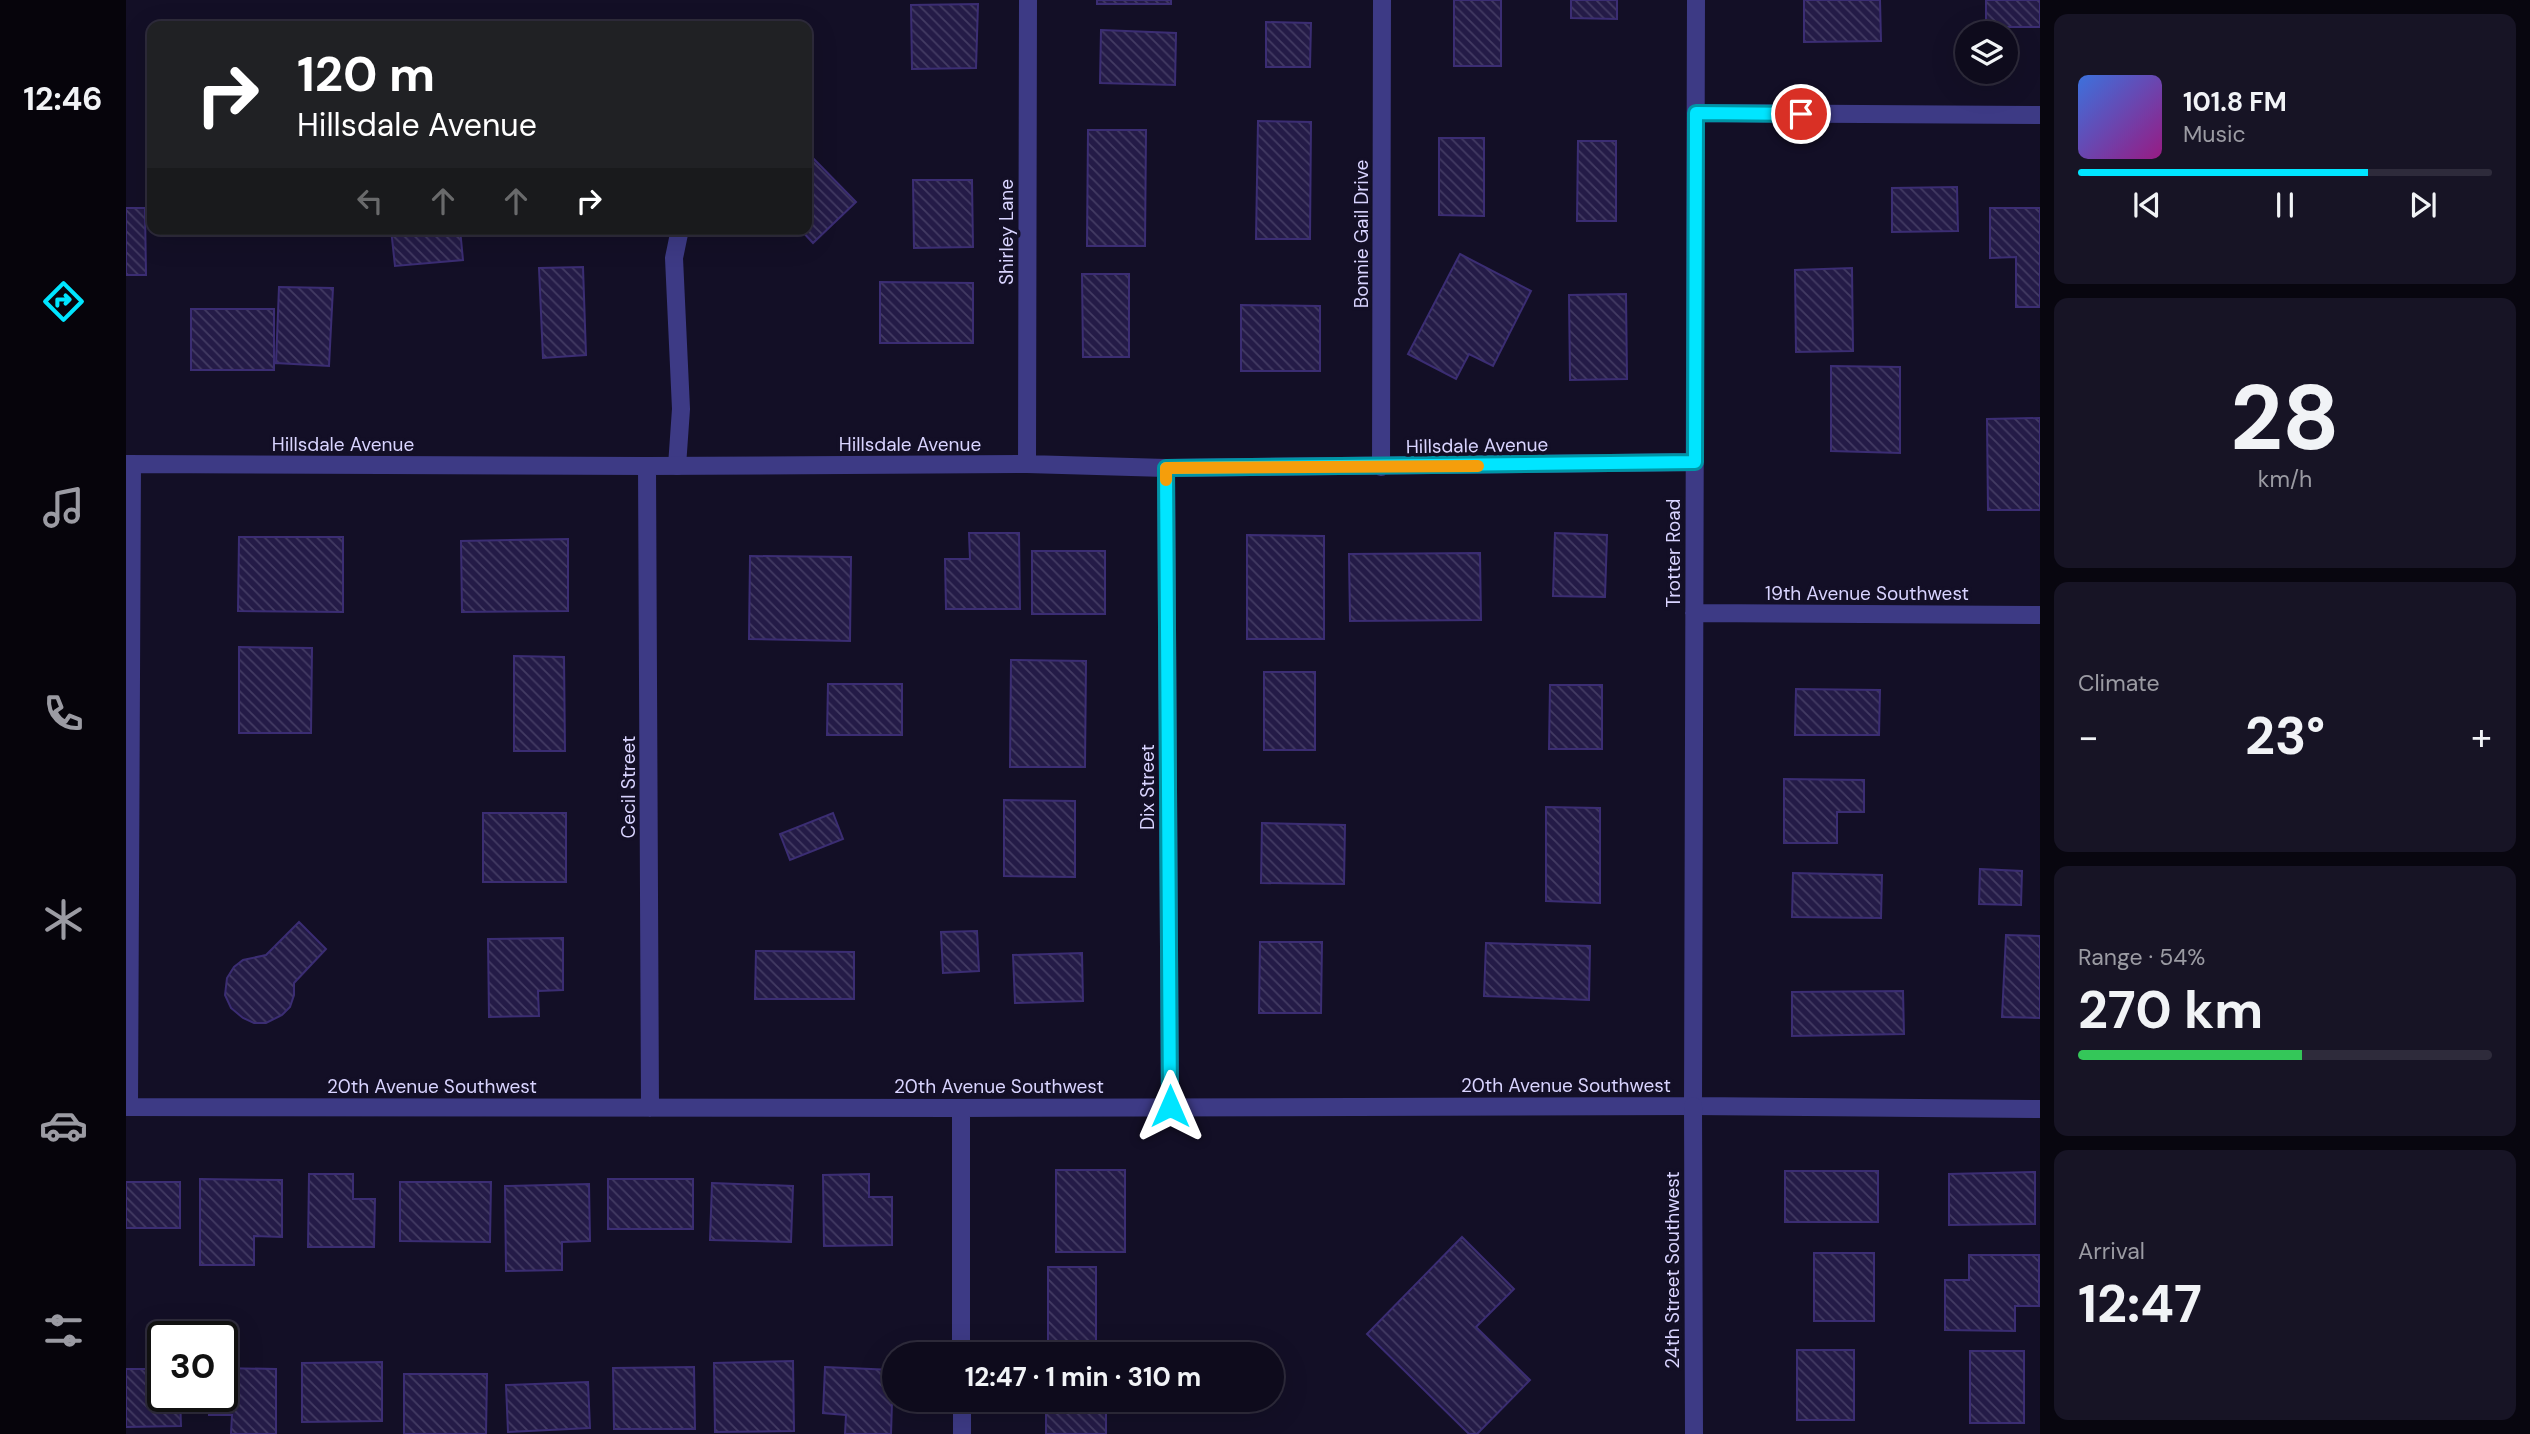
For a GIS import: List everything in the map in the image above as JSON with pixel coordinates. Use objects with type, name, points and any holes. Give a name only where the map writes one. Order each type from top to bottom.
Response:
[{"type":"street","name":"Shirley Lane","points":[[1027,464],[1028,0]]},
{"type":"street","name":"Bonnie Gail Drive","points":[[1381,467],[1382,0]]},
{"type":"street","name":"Trotter Road","points":[[1693,1106],[1696,0]]},
{"type":"street","points":[[1696,113],[2040,115]]},
{"type":"street","points":[[677,466],[681,409],[674,258],[679,235]]},
{"type":"street","name":"Hillsdale Avenue","points":[[129,464],[1027,464],[1166,468],[1695,462]]},
{"type":"street","points":[[127,1107],[129,464]]},
{"type":"street","name":"Cecil Street","points":[[647,466],[650,1108]]},
{"type":"street","name":"Dix Street","points":[[1166,468],[1170,1106]]},
{"type":"street","name":"19th Avenue Southwest","points":[[1694,613],[2040,615]]},
{"type":"street","name":"20th Avenue Southwest","points":[[127,1107],[1693,1106],[2040,1109]]},
{"type":"street","name":"24th Street Southwest","points":[[1693,1106],[1693,1434]]},
{"type":"street","points":[[961,1108],[961,1342]]},
{"type":"street","points":[[962,1412],[962,1434]]},
{"type":"building","points":[[1097,0],[1171,0],[1171,4],[1097,4]]},
{"type":"building","points":[[1454,0],[1501,0],[1501,66],[1454,66]]},
{"type":"building","points":[[1571,0],[1617,0],[1617,19],[1571,18]]},
{"type":"building","points":[[1804,0],[1880,0],[1881,41],[1804,42]]},
{"type":"building","points":[[1986,0],[2040,0],[2040,27],[2018,27],[2018,21],[1986,21]]},
{"type":"building","points":[[978,4],[976,68],[912,69],[911,5]]},
{"type":"building","points":[[1266,22],[1311,23],[1310,67],[1266,67]]},
{"type":"building","points":[[1101,30],[1176,33],[1175,85],[1100,83]]},
{"type":"building","points":[[1258,121],[1311,122],[1310,239],[1256,239]]},
{"type":"building","points":[[1088,130],[1146,130],[1145,246],[1087,246]]},
{"type":"building","points":[[1439,138],[1484,138],[1484,216],[1439,215]]},
{"type":"building","points":[[1578,141],[1616,141],[1616,221],[1577,221]]},
{"type":"building","points":[[812,157],[856,202],[813,243],[806,235],[812,235]]},
{"type":"building","points":[[913,180],[972,180],[973,247],[914,248]]},
{"type":"building","points":[[1957,187],[1958,231],[1892,232],[1892,188]]},
{"type":"building","points":[[126,208],[145,208],[146,275],[126,275]]},
{"type":"building","points":[[1990,208],[2040,208],[2040,307],[2016,307],[2016,257],[1990,258]]},
{"type":"building","points":[[392,235],[461,235],[463,260],[395,266]]},
{"type":"building","points":[[1460,254],[1531,291],[1493,366],[1469,354],[1456,379],[1408,354]]},
{"type":"building","points":[[583,267],[586,355],[543,358],[539,268]]},
{"type":"building","points":[[1852,268],[1853,351],[1796,352],[1795,270]]},
{"type":"building","points":[[1082,274],[1129,274],[1129,357],[1083,357]]},
{"type":"building","points":[[880,282],[973,283],[973,343],[880,343]]},
{"type":"building","points":[[279,287],[333,288],[329,366],[276,363]]},
{"type":"building","points":[[1626,294],[1627,379],[1570,380],[1569,295]]},
{"type":"building","points":[[1241,305],[1320,306],[1320,371],[1241,371]]},
{"type":"building","points":[[191,309],[274,309],[274,370],[191,370]]},
{"type":"building","points":[[1831,366],[1900,367],[1900,453],[1831,451]]},
{"type":"building","points":[[2040,418],[2040,510],[1988,510],[1987,419]]},
{"type":"building","points":[[969,533],[1019,533],[1020,609],[946,609],[945,559],[970,559]]},
{"type":"building","points":[[1555,533],[1607,535],[1605,597],[1553,596]]},
{"type":"building","points":[[1247,535],[1324,536],[1324,639],[1247,639]]},
{"type":"building","points":[[239,537],[343,537],[343,612],[238,611]]},
{"type":"building","points":[[568,539],[568,611],[462,612],[461,541]]},
{"type":"building","points":[[1032,551],[1105,551],[1105,614],[1032,614]]},
{"type":"building","points":[[1480,553],[1481,620],[1350,621],[1349,554]]},
{"type":"building","points":[[750,556],[851,557],[850,641],[749,639]]},
{"type":"building","points":[[239,647],[312,648],[311,733],[239,733]]},
{"type":"building","points":[[514,656],[564,657],[565,751],[514,751]]},
{"type":"building","points":[[1011,660],[1086,661],[1085,767],[1010,767]]},
{"type":"building","points":[[1264,672],[1315,672],[1315,750],[1264,750]]},
{"type":"building","points":[[828,684],[902,684],[902,735],[827,735]]},
{"type":"building","points":[[1550,685],[1602,685],[1602,749],[1549,749]]},
{"type":"building","points":[[1796,689],[1880,690],[1879,735],[1795,735]]},
{"type":"building","points":[[1784,779],[1864,780],[1864,812],[1837,812],[1837,843],[1784,843]]},
{"type":"building","points":[[1004,800],[1075,801],[1075,877],[1004,876]]},
{"type":"building","points":[[1546,807],[1600,808],[1600,903],[1546,901]]},
{"type":"building","points":[[483,813],[566,813],[566,882],[483,882]]},
{"type":"building","points":[[833,813],[843,839],[790,860],[780,834]]},
{"type":"building","points":[[1262,823],[1345,825],[1344,884],[1261,883]]},
{"type":"building","points":[[1980,869],[2022,871],[2021,905],[1979,904]]},
{"type":"building","points":[[1793,873],[1882,875],[1881,918],[1792,917]]},
{"type":"building","points":[[299,922],[326,949],[294,983],[290,1007],[282,1015],[266,1023],[254,1023],[243,1018],[231,1008],[225,995],[227,978],[243,960],[266,955]]},
{"type":"building","points":[[977,931],[979,971],[943,973],[941,932]]},
{"type":"building","points":[[2006,935],[2040,936],[2040,1018],[2002,1017]]},
{"type":"building","points":[[563,938],[563,990],[538,991],[539,1016],[489,1017],[488,939]]},
{"type":"building","points":[[1260,942],[1322,942],[1321,1013],[1259,1013]]},
{"type":"building","points":[[1486,943],[1590,946],[1589,1000],[1484,996]]},
{"type":"building","points":[[756,951],[854,952],[854,999],[755,999]]},
{"type":"building","points":[[1082,953],[1083,1001],[1015,1003],[1013,955]]},
{"type":"building","points":[[1903,991],[1904,1034],[1792,1036],[1792,992]]},
{"type":"building","points":[[1056,1170],[1125,1170],[1125,1252],[1056,1252]]},
{"type":"building","points":[[1785,1171],[1878,1171],[1878,1222],[1785,1222]]},
{"type":"building","points":[[2035,1172],[2035,1224],[1949,1225],[1949,1174]]},
{"type":"building","points":[[309,1174],[353,1174],[353,1199],[375,1199],[374,1247],[308,1247]]},
{"type":"building","points":[[869,1174],[869,1197],[892,1197],[892,1245],[824,1246],[823,1175]]},
{"type":"building","points":[[200,1179],[282,1180],[282,1237],[254,1236],[254,1265],[200,1265]]},
{"type":"building","points":[[608,1179],[693,1179],[693,1229],[608,1229]]},
{"type":"building","points":[[126,1182],[180,1182],[180,1228],[126,1228]]},
{"type":"building","points":[[400,1182],[491,1182],[490,1242],[400,1241]]},
{"type":"building","points":[[712,1183],[793,1186],[791,1242],[710,1240]]},
{"type":"building","points":[[589,1184],[590,1241],[562,1242],[562,1270],[506,1271],[505,1186]]},
{"type":"building","points":[[1462,1237],[1514,1289],[1476,1327],[1530,1380],[1477,1434],[1469,1434],[1367,1334]]},
{"type":"building","points":[[1814,1253],[1874,1253],[1874,1321],[1814,1321]]},
{"type":"building","points":[[1969,1255],[2039,1255],[2039,1306],[2015,1306],[2015,1331],[1945,1330],[1945,1280],[1969,1280]]},
{"type":"building","points":[[1048,1267],[1096,1267],[1096,1342],[1048,1342]]},
{"type":"building","points":[[1797,1350],[1854,1350],[1854,1420],[1797,1420]]},
{"type":"building","points":[[1970,1351],[2024,1351],[2024,1423],[1970,1423]]},
{"type":"building","points":[[793,1361],[794,1431],[715,1432],[714,1363]]},
{"type":"building","points":[[382,1362],[382,1421],[302,1422],[302,1363]]},
{"type":"building","points":[[694,1367],[695,1429],[614,1429],[613,1368]]},
{"type":"building","points":[[825,1367],[882,1370],[882,1412],[892,1412],[891,1434],[845,1434],[846,1415],[823,1413]]},
{"type":"building","points":[[238,1368],[276,1369],[276,1434],[231,1434],[232,1415],[209,1415],[209,1412],[238,1412]]},
{"type":"building","points":[[126,1369],[147,1369],[147,1412],[181,1412],[181,1426],[126,1427]]},
{"type":"building","points":[[404,1374],[487,1374],[486,1434],[404,1434]]},
{"type":"building","points":[[588,1382],[590,1428],[508,1432],[506,1385]]},
{"type":"building","points":[[1046,1412],[1106,1412],[1106,1434],[1046,1434]]},
{"type":"slow traffic","points":[[1166,480],[1166,468],[1478,466]]},
{"type":"route","points":[[1170,1106],[1166,468],[1695,462],[1696,113],[1801,114]]}]
